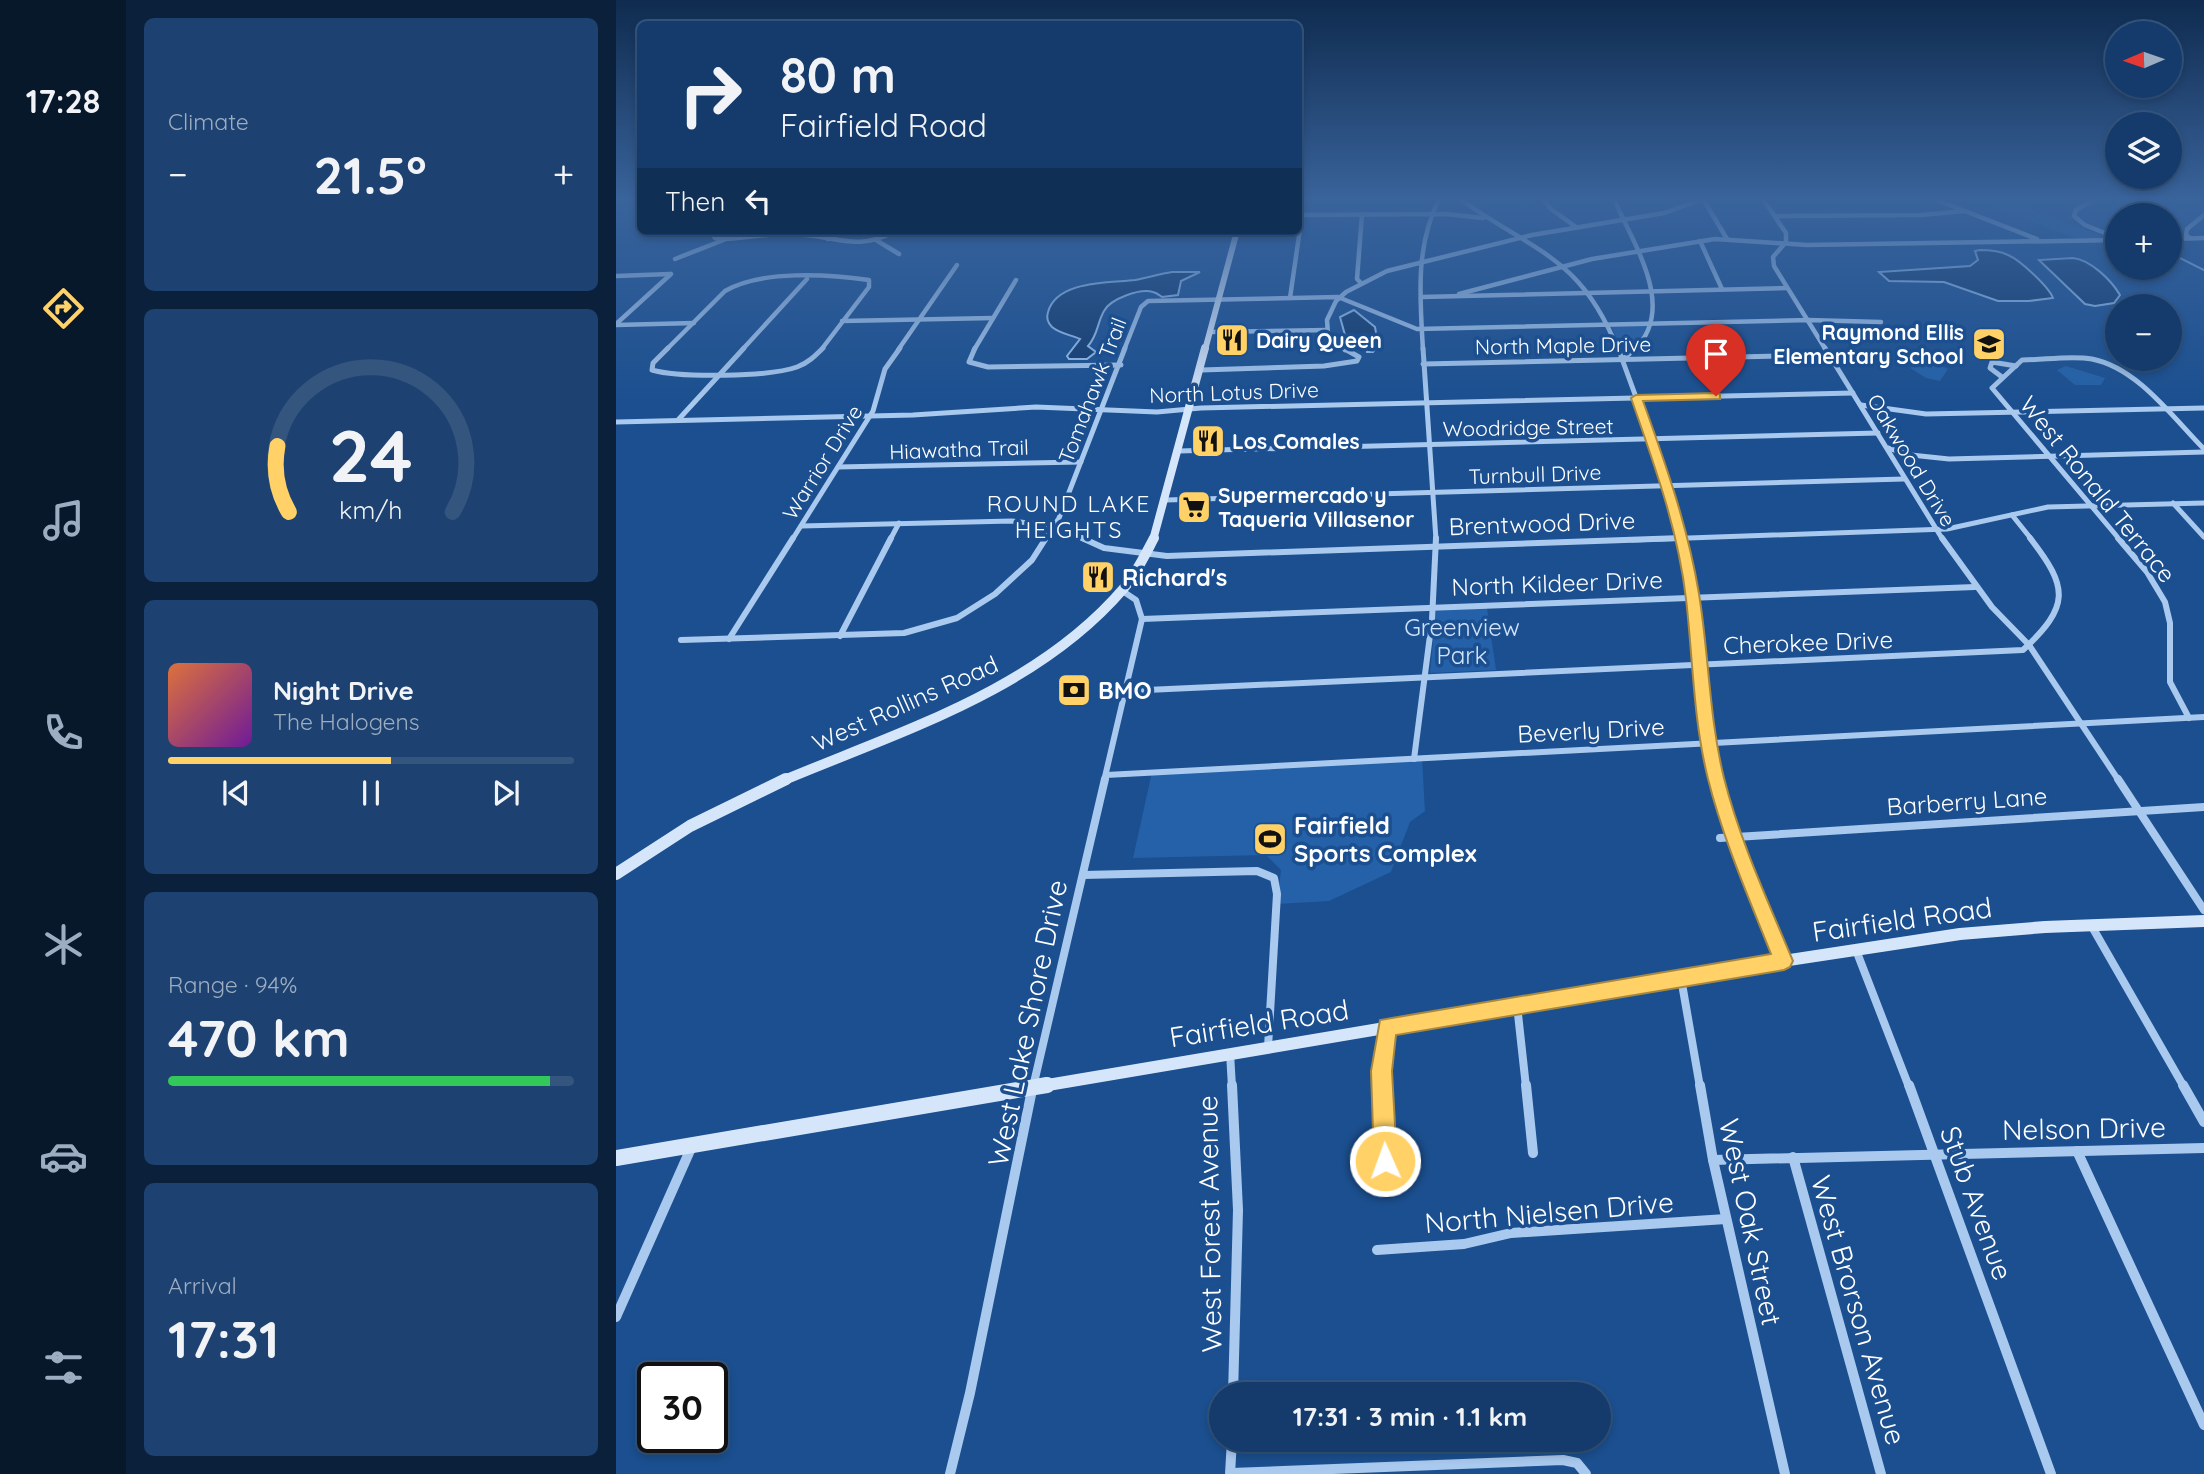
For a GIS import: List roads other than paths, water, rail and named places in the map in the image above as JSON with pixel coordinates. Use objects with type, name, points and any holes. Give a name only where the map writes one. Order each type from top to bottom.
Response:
[{"type":"main road","name":"West Rollins Road","points":[[616,874],[685,828],[756,793],[958,707],[1003,684],[1028,670],[1077,634],[1121,590],[1147,555],[1166,500],[1228,268]]},
{"type":"main road","name":"Fairfield Road","points":[[616,1158],[1517,1005],[1987,930],[2204,921]]},
{"type":"street","name":"Warrior Drive","points":[[729,639],[870,416],[885,369],[955,268]]},
{"type":"street","points":[[1290,298],[1294,268]]},
{"type":"street","points":[[1358,268],[1357,279],[1361,283]]},
{"type":"street","points":[[1201,370],[1324,366],[1349,364],[1359,360],[1359,357],[1334,341],[1327,330],[1330,310],[1340,297],[1361,283],[1398,268]]},
{"type":"street","points":[[1413,758],[1433,607],[1436,546],[1423,364],[1420,268]]},
{"type":"street","points":[[1459,294],[1556,268]]},
{"type":"street","points":[[1565,268],[1587,292],[1607,324],[1623,360],[1667,486],[1683,538],[1693,597],[1709,743],[1733,836],[1784,961]]},
{"type":"street","points":[[1623,360],[1639,347],[1652,323],[1654,308],[1641,268]]},
{"type":"street","points":[[1712,268],[1722,289]]},
{"type":"street","name":"Oakwood Drive","points":[[1776,268],[1936,529],[1975,587],[2029,645],[2204,909]]},
{"type":"street","points":[[616,276],[671,274],[616,324]]},
{"type":"street","points":[[678,420],[807,279]]},
{"type":"street","points":[[807,279],[864,279],[871,283],[807,363],[782,371],[656,373],[651,367],[730,287],[744,281],[807,279]]},
{"type":"street","points":[[1017,281],[970,358],[973,365],[1121,365]]},
{"type":"street","points":[[1421,297],[1787,288]]},
{"type":"street","points":[[1220,299],[1340,297],[1394,322],[1422,328],[1808,320],[1881,322]]},
{"type":"street","name":"Tomahawk Trail","points":[[681,640],[911,632],[957,618],[1014,579],[1032,560],[1054,526],[1145,303],[1154,300],[1220,299]]},
{"type":"street","points":[[842,321],[993,318]]},
{"type":"street","points":[[616,324],[694,323]]},
{"type":"street","points":[[1211,332],[1327,330]]},
{"type":"street","name":"North Maple Drive","points":[[1423,364],[1830,355]]},
{"type":"street","name":"West Ronald Terrace","points":[[2162,409],[2133,380],[2117,369],[2091,359],[2022,360],[1992,387],[2147,572],[2166,607],[2170,622],[2167,672],[2169,685],[2189,718]]},
{"type":"street","points":[[2003,377],[1990,368],[1992,362],[2015,366]]},
{"type":"street","name":"North Lotus Drive","points":[[616,422],[870,416],[1036,407],[1157,412],[1426,402],[1853,393]]},
{"type":"street","points":[[1861,405],[1908,413],[2204,408]]},
{"type":"street","points":[[2162,409],[2204,451]]},
{"type":"street","name":"Woodridge Street","points":[[1179,452],[1878,433]]},
{"type":"street","points":[[1887,447],[1911,455],[1949,459],[2204,451]]},
{"type":"street","name":"Hiawatha Trail","points":[[838,467],[1081,461]]},
{"type":"street","name":"Turnbull Drive","points":[[1166,500],[1904,479]]},
{"type":"street","points":[[2173,503],[2204,537]]},
{"type":"street","name":"Brentwood Drive","points":[[801,526],[1012,521],[1054,526],[1104,548],[1147,555],[1936,529],[1966,527],[2048,507],[2204,503]]},
{"type":"street","points":[[2012,515],[2047,562],[2061,590],[2058,612],[2049,626],[2029,645]]},
{"type":"street","points":[[840,636],[899,523]]},
{"type":"street","name":"North Kildeer Drive","points":[[1142,620],[1975,587]]},
{"type":"street","points":[[1121,590],[1136,600],[1142,620]]},
{"type":"street","name":"West Lake Shore Drive","points":[[950,1474],[975,1370],[1033,1086],[1142,620]]},
{"type":"street","name":"Cherokee Drive","points":[[1125,691],[2007,653],[2023,650],[2029,645]]},
{"type":"street","name":"Beverly Drive","points":[[1106,775],[2204,717]]},
{"type":"street","name":"Barberry Lane","points":[[1720,838],[2204,807]]},
{"type":"street","points":[[1083,875],[1257,871],[1273,878],[1277,894],[1268,1047]]},
{"type":"street","points":[[2091,925],[2204,1122]]},
{"type":"street","name":"Stub Avenue","points":[[1856,950],[1935,1153],[2051,1474]]},
{"type":"street","name":"West Oak Street","points":[[1681,978],[1713,1160],[1785,1474]]},
{"type":"street","points":[[1517,1005],[1533,1153]]},
{"type":"street","points":[[1385,1161],[1382,1071],[1387,1027]]},
{"type":"street","name":"West Forest Avenue","points":[[1230,1053],[1238,1210],[1233,1382]]},
{"type":"street","points":[[616,1317],[692,1145]]},
{"type":"street","name":"Nelson Drive","points":[[1713,1160],[2204,1148]]},
{"type":"street","points":[[2077,1151],[2204,1425]]},
{"type":"street","name":"West Brorson Avenue","points":[[1793,1157],[1881,1474]]},
{"type":"street","name":"North Nielsen Drive","points":[[1377,1250],[1464,1244],[1511,1233],[1726,1219]]},
{"type":"street","points":[[1231,1452],[1230,1474],[1563,1460],[1577,1463],[1586,1473]]},
{"type":"waterway","points":[[2200,268],[2204,270]]},
{"type":"place","name":"Dairy Queen","points":[[1232,340]]},
{"type":"place","name":"Raymond Ellis Elementary School","points":[[1989,344]]},
{"type":"place","name":"Los Comales","points":[[1208,441]]},
{"type":"place","name":"Supermercado y Taqueria Villasenor","points":[[1194,507]]},
{"type":"place","name":"Richard's","points":[[1098,577]]},
{"type":"place","name":"BMO","points":[[1074,690]]},
{"type":"place","name":"Fairfield Sports Complex","points":[[1270,839]]},
{"type":"district","name":"ROUND LAKE HEIGHTS","points":[[1069,516]]},
{"type":"park label","name":"Greenview Park","points":[[1462,641]]}]
